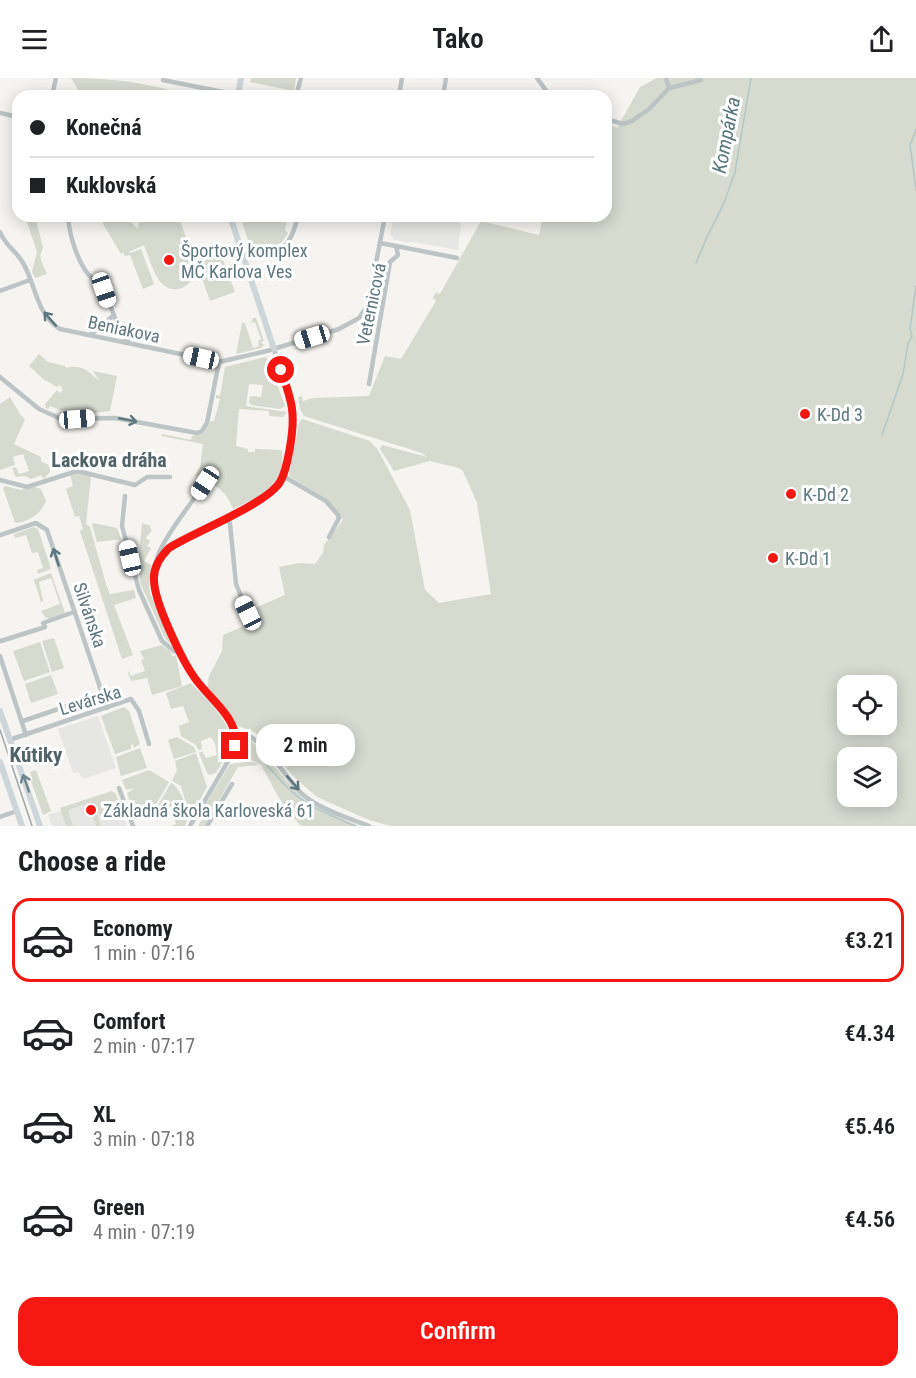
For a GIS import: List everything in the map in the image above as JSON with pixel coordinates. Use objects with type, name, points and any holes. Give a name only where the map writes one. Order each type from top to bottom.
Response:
[{"type":"main road","points":[[232,222],[274,349]]},
{"type":"main road","points":[[0,711],[12,739],[40,826]]},
{"type":"main road","points":[[0,762],[22,826]]},
{"type":"street","points":[[666,78],[669,88]]},
{"type":"street","points":[[163,80],[213,90]]},
{"type":"street","points":[[612,121],[623,124],[632,121],[649,109],[669,88],[701,80]]},
{"type":"street","points":[[69,222],[81,262],[87,273],[104,290],[120,333],[129,343]]},
{"type":"street","points":[[243,255],[268,255],[280,251],[291,239],[296,222]]},
{"type":"street","name":"Veternicová","points":[[274,349],[349,325],[362,315],[371,295],[384,222]]},
{"type":"street","name":"Beniakova","points":[[0,232],[8,247],[23,263],[47,319],[60,329],[219,362],[274,349]]},
{"type":"street","name":"Veternicová","points":[[369,384],[390,262],[398,255],[396,246],[381,241]]},
{"type":"street","points":[[396,246],[457,258]]},
{"type":"street","points":[[0,291],[30,280]]},
{"type":"street","points":[[90,335],[113,316]]},
{"type":"street","points":[[156,565],[169,548],[269,494],[283,476],[294,414],[274,349]]},
{"type":"street","points":[[0,377],[39,409],[58,418],[106,417],[197,433],[205,427],[213,400],[219,362]]},
{"type":"street","points":[[0,480],[27,487],[74,471],[135,485],[148,477],[170,477]]},
{"type":"street","points":[[283,476],[326,501],[338,515],[339,518],[329,537]]},
{"type":"street","points":[[190,826],[234,751],[236,732],[231,722],[195,679],[181,653],[155,588],[154,574],[156,556],[205,483]]},
{"type":"street","points":[[125,496],[122,526],[139,590],[162,641],[174,651],[181,653]]},
{"type":"street","points":[[226,517],[230,524],[237,591],[248,613]]},
{"type":"street","name":"Silvánska","points":[[0,535],[36,523],[47,530],[74,612],[105,692],[107,708]]},
{"type":"street","points":[[1,641],[45,627],[43,623],[74,612]]},
{"type":"street","points":[[0,656],[26,735]]},
{"type":"street","name":"Levárska","points":[[22,721],[105,692]]},
{"type":"street","name":"Levárska","points":[[12,739],[131,699],[139,711],[149,744]]},
{"type":"street","points":[[236,732],[249,734],[258,741],[308,799],[369,826]]},
{"type":"street","points":[[207,826],[232,784]]},
{"type":"street","points":[[119,788],[133,826]]},
{"type":"street","points":[[0,817],[17,811]]},
{"type":"shaded area","points":[[71,78],[127,81],[169,90],[78,90]]},
{"type":"shaded area","points":[[251,78],[296,78],[294,90],[250,82]]},
{"type":"shaded area","points":[[657,78],[916,78],[916,826],[391,826],[369,820],[317,797],[294,777],[256,733],[236,725],[235,720],[207,689],[209,676],[222,651],[223,635],[244,626],[258,614],[257,607],[285,595],[279,567],[300,563],[315,564],[323,553],[324,545],[343,520],[327,499],[289,476],[299,423],[302,419],[370,441],[378,450],[410,510],[425,590],[439,603],[491,594],[477,503],[463,471],[430,461],[394,471],[380,449],[382,445],[427,457],[422,453],[304,416],[298,397],[302,396],[303,401],[313,398],[369,396],[385,356],[401,359],[436,301],[433,298],[436,292],[440,294],[480,222],[539,235],[542,222],[612,222],[612,126],[617,128],[640,87]]},
{"type":"shaded area","points":[[27,222],[36,222],[43,248],[41,258],[47,274],[35,278],[32,272],[37,252]]},
{"type":"shaded area","points":[[103,222],[131,222],[138,229],[139,222],[180,222],[195,261],[220,252],[235,292],[210,301],[200,273],[182,288],[166,287],[156,276],[144,245],[129,252],[141,249],[154,284],[143,289],[130,255],[125,256],[123,252],[121,254]]},
{"type":"shaded area","points":[[242,222],[287,222],[285,230],[288,233],[277,246],[268,250],[251,249]]},
{"type":"shaded area","points":[[393,222],[461,222],[458,250],[394,240],[390,234]]},
{"type":"shaded area","points":[[253,318],[256,318],[264,341],[261,342],[264,345],[261,348],[236,354],[242,323],[245,323],[253,348],[259,346],[258,341],[261,339],[255,322],[251,323]]},
{"type":"shaded area","points":[[39,354],[48,362],[66,368],[84,369],[99,381],[93,371],[117,376],[110,411],[85,414],[85,411],[60,410],[50,406],[46,408],[45,404],[57,390],[60,393],[63,390],[60,385],[57,387],[43,379],[29,366]]},
{"type":"shaded area","points":[[265,357],[268,359],[285,406],[280,409],[251,405],[250,396],[261,397],[263,385],[249,384],[246,406],[287,412],[283,417],[269,416],[269,411],[239,409],[236,446],[248,449],[248,452],[255,452],[255,449],[282,450],[280,473],[270,488],[233,509],[219,488],[195,476],[200,467],[203,444],[161,436],[162,434],[191,440],[192,436],[204,433],[211,421],[214,421],[220,399],[216,398],[216,395],[220,396],[225,367]]},
{"type":"shaded area","points":[[10,397],[25,419],[14,444],[41,457],[41,461],[50,466],[50,472],[44,479],[41,475],[31,479],[25,476],[16,477],[12,468],[16,467],[19,474],[29,471],[23,454],[13,457],[15,465],[0,470],[0,404]]},
{"type":"shaded area","points":[[75,473],[91,476],[86,524],[90,527],[106,584],[113,603],[110,594],[134,590],[136,598],[114,605],[133,655],[122,659],[80,531],[83,529],[79,516],[75,517],[66,489],[73,486],[70,475]]},
{"type":"shaded area","points":[[5,486],[21,490],[35,487],[41,489],[46,501],[34,516],[15,523],[3,488]]},
{"type":"shaded area","points":[[93,523],[117,528],[121,539],[97,542]]},
{"type":"shaded area","points":[[142,523],[151,526],[152,530],[146,538],[150,541],[147,546],[151,548],[144,561],[151,565],[150,593],[175,649],[165,638],[141,585],[138,566]]},
{"type":"shaded area","points":[[34,527],[38,529],[51,569],[38,574],[37,570],[43,568],[38,552],[32,553],[26,535],[15,538],[14,534]]},
{"type":"shaded area","points":[[51,573],[65,613],[50,619],[45,617],[41,611],[60,604],[51,578],[39,582],[43,601],[41,602],[34,580],[30,581]]},
{"type":"shaded area","points":[[54,638],[64,668],[52,672],[42,641]]},
{"type":"shaded area","points":[[40,642],[50,672],[24,681],[13,651]]},
{"type":"shaded area","points":[[162,645],[171,652],[172,657],[176,655],[182,686],[152,695],[147,678],[131,681],[128,673],[129,671],[131,676],[145,671],[141,660],[144,659],[140,651]]},
{"type":"shaded area","points":[[51,675],[58,694],[31,703],[25,684]]},
{"type":"shaded area","points":[[191,683],[223,719],[230,735],[231,743],[227,755],[216,773],[210,775],[199,753],[202,751],[206,758],[217,755],[215,744],[211,737],[201,741],[202,749],[198,750],[196,745],[181,736],[179,726],[189,722],[183,706],[171,709],[166,693]]},
{"type":"shaded area","points":[[124,707],[129,711],[140,744],[134,748],[133,744],[131,749],[115,754],[101,716]]},
{"type":"shaded area","points":[[98,716],[116,768],[83,779],[78,772],[73,773],[58,729]]},
{"type":"shaded area","points":[[177,737],[194,747],[196,752],[174,759],[168,740]]},
{"type":"shaded area","points":[[243,737],[250,739],[301,797],[312,805],[359,826],[301,826],[284,807],[261,765],[249,759],[235,759]]},
{"type":"shaded area","points":[[140,748],[147,768],[121,776],[116,757]]},
{"type":"shaded area","points":[[196,753],[207,787],[195,808],[191,809],[187,807],[181,786],[172,781],[177,770],[175,761]]},
{"type":"shaded area","points":[[246,762],[259,765],[238,767],[204,826],[198,826],[202,820],[198,817],[230,764]]},
{"type":"shaded area","points":[[36,770],[51,811],[43,815],[31,781],[33,780],[30,772]]},
{"type":"shaded area","points":[[149,770],[169,782],[150,815],[137,810],[130,803],[127,793],[135,788],[126,790],[122,780]]},
{"type":"shaded area","points":[[171,783],[179,791],[184,803],[187,815],[185,826],[171,826],[176,824],[170,807],[160,810],[161,818],[152,815]]},
{"type":"shaded area","name":"Základná škola Karloveská 61","points":[[112,791],[116,794],[127,826],[52,826],[48,815],[61,811],[60,808]]},
{"type":"shaded area","points":[[112,791],[116,794],[121,809],[113,811],[112,808],[112,812],[100,816],[99,813],[97,814],[101,826],[96,826],[88,803],[68,810],[73,826],[66,826],[60,808]]},
{"type":"waterway","name":"Kompárka","points":[[696,263],[724,203],[735,172],[751,78]]},
{"type":"waterway","points":[[916,129],[910,145],[916,190]]},
{"type":"waterway","points":[[882,435],[903,374],[908,344],[912,336],[910,329],[916,286]]},
{"type":"waterway","points":[[257,749],[266,764],[292,792],[320,810],[355,826]]},
{"type":"tram line","points":[[0,730],[32,826]]},
{"type":"place","name":"Športový komplex MČ Karlova Ves","points":[[169,260]]},
{"type":"place","name":"K-Dd 3","points":[[805,414]]},
{"type":"place","name":"K-Dd 2","points":[[791,494]]},
{"type":"place","name":"K-Dd 1","points":[[773,558]]},
{"type":"place","name":"Základná škola Karloveská 61","points":[[91,810]]},
{"type":"district","name":"Lackova dráha","points":[[109,460]]},
{"type":"district","name":"Kútiky","points":[[36,755]]},
{"type":"route","points":[[235,746],[236,732],[231,722],[190,671],[168,625],[153,582],[156,565],[169,548],[260,500],[279,483],[288,456],[294,421],[281,370]]}]
